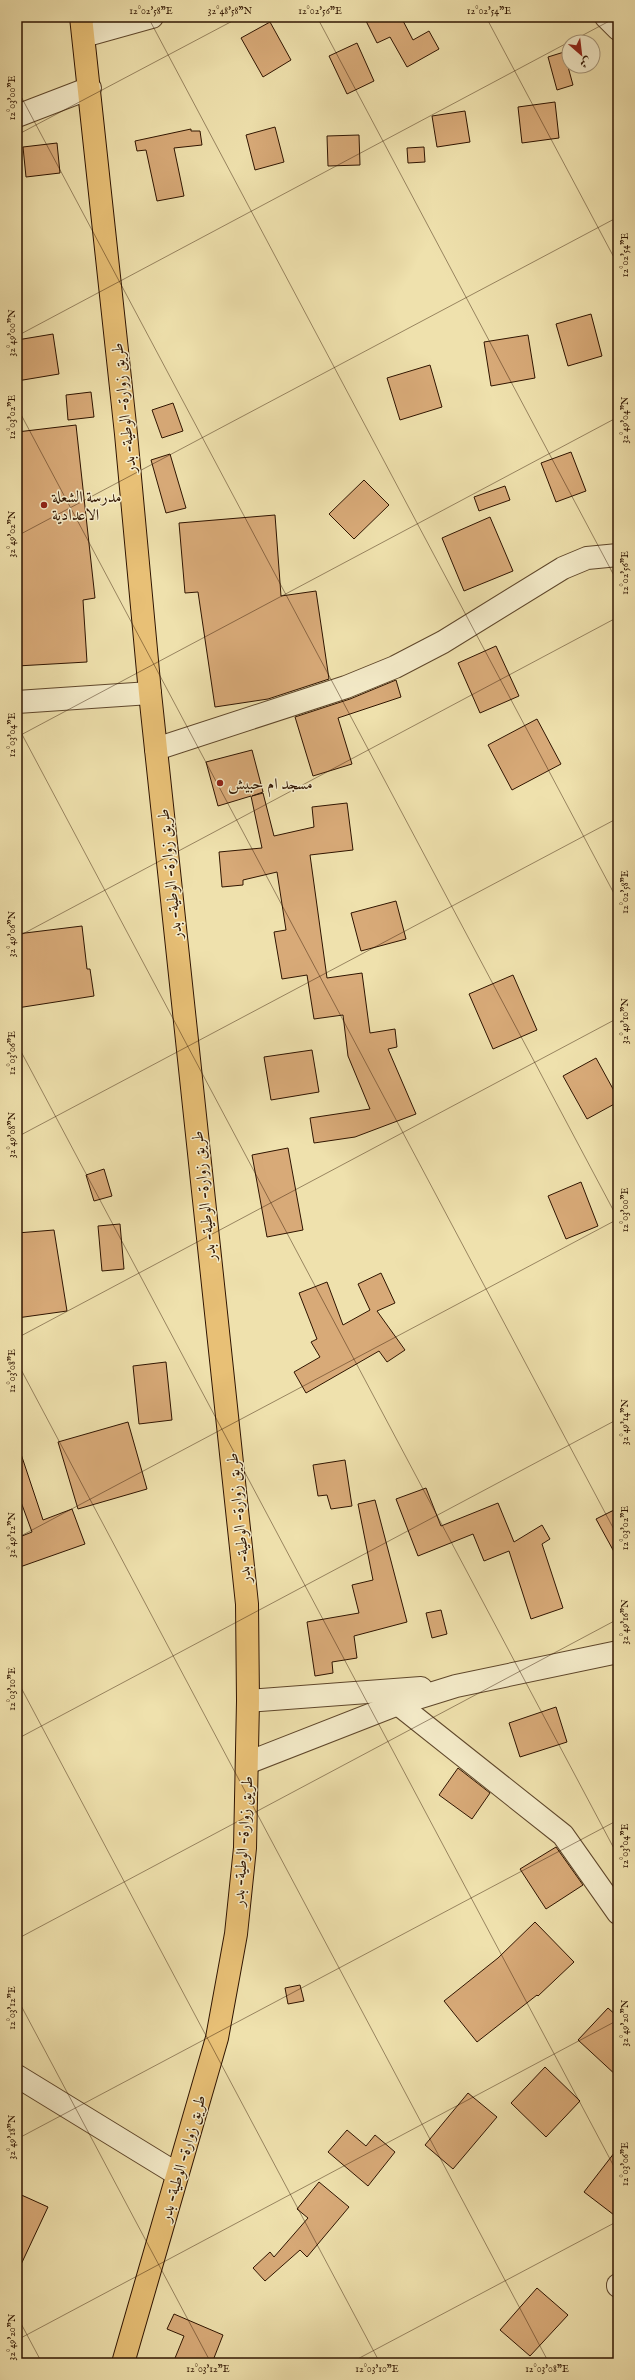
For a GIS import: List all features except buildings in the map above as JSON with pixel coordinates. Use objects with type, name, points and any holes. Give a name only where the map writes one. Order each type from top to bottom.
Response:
[{"type":"highway","name":"طريق زوارة- الوطية- بدر","points":[[83,26],[150,693],[247,1604],[248,1701],[245,1848],[236,1934],[217,2038],[123,2363]]},
{"type":"street","points":[[83,26],[152,17]]},
{"type":"street","points":[[606,17],[618,29]]},
{"type":"street","points":[[17,116],[90,88]]},
{"type":"street","points":[[156,749],[346,687],[395,668],[443,642],[563,568],[587,558],[618,555]]},
{"type":"street","points":[[17,702],[150,693]]},
{"type":"street","points":[[247,1763],[398,1704],[456,1686],[618,1652]]},
{"type":"street","points":[[248,1701],[456,1686]]},
{"type":"street","points":[[398,1704],[563,1835],[618,1913]]},
{"type":"street","points":[[17,2076],[177,2174]]},
{"type":"place","name":"مدرسة الشعلة الاعدادية","points":[[44,505]]},
{"type":"place","name":"مسجد ام حبيش","points":[[220,783]]}]
